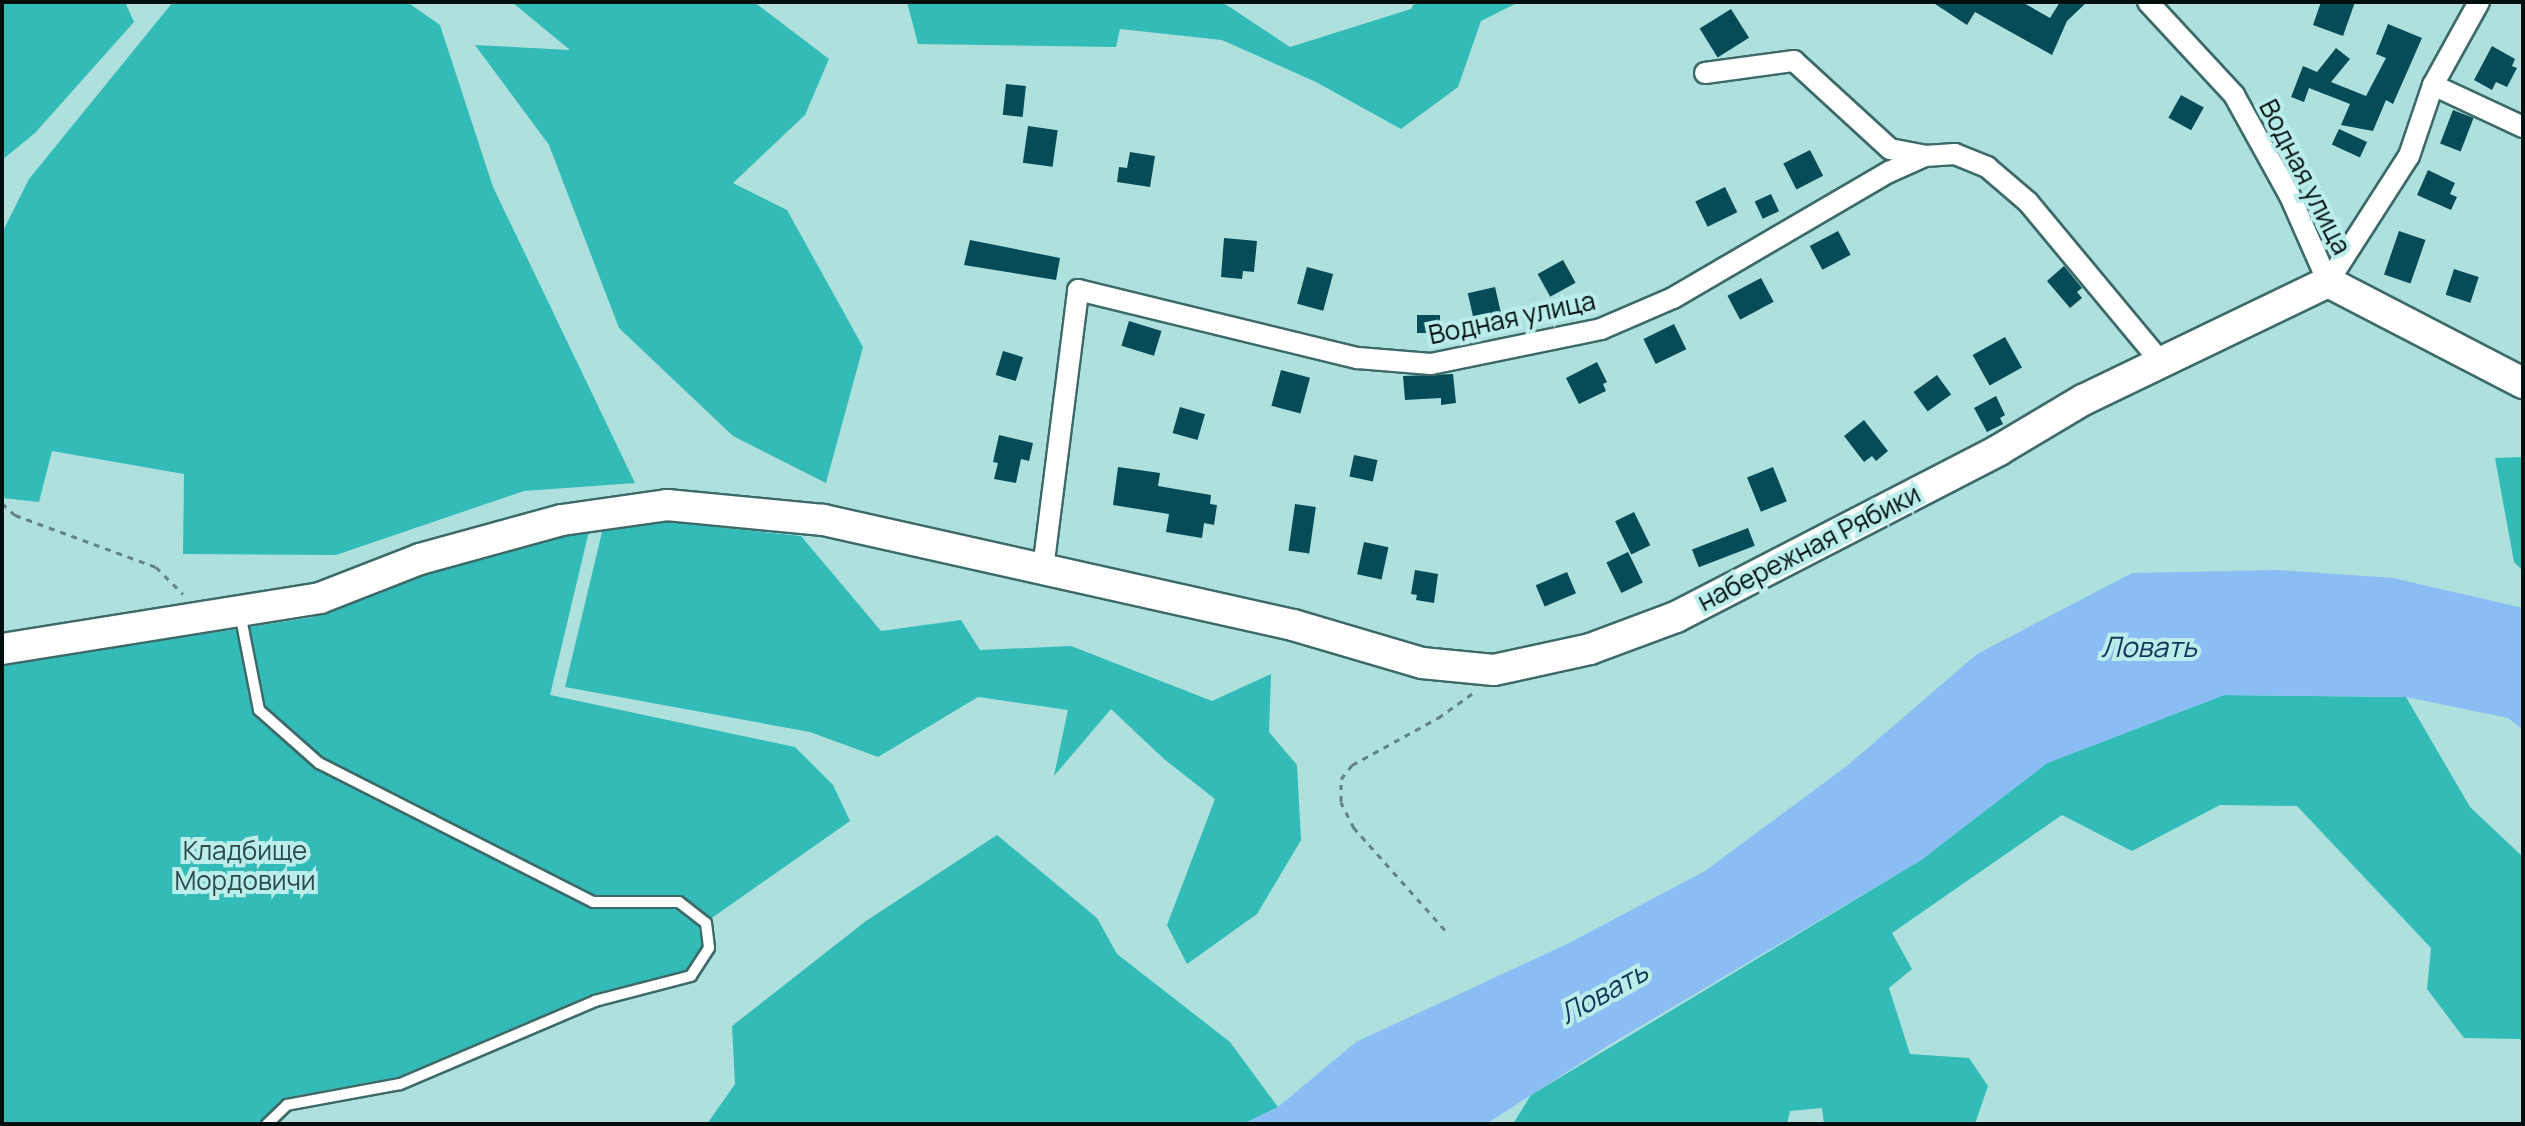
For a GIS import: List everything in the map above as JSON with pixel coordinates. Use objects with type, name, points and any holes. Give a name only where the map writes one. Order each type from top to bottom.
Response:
[{"type":"street","name":"Водная улица","points":[[2148,2],[2234,95],[2290,196],[2328,282]]},
{"type":"street","name":"Водная улица","points":[[2328,282],[2409,156],[2433,85],[2479,2]]},
{"type":"street","points":[[1705,73],[1794,61],[1890,149],[1925,156]]},
{"type":"street","points":[[2433,85],[2523,127]]},
{"type":"street","name":"Водная улица","points":[[1043,569],[1078,290],[1358,358],[1431,364],[1601,329],[1673,298],[1889,172],[1925,156],[1955,154],[1987,167],[2028,202],[2161,362]]},
{"type":"street","name":"набережная Рябики","points":[[2,649],[320,598],[420,559],[562,520],[667,505],[823,520],[1293,625],[1422,663],[1494,670],[1590,649],[1676,617],[1999,450],[2083,400],[2328,282]]},
{"type":"street","points":[[2328,282],[2523,383]]},
{"type":"lane","points":[[240,611],[259,710],[319,763],[593,902],[679,902],[706,923],[709,948],[691,976],[595,1001],[400,1084],[287,1105],[267,1124]]},
{"type":"path","points":[[2,503],[15,515],[156,567],[179,586],[196,618]]},
{"type":"path","points":[[1445,930],[1354,828],[1341,802],[1341,779],[1352,765],[1465,702],[1494,670]]},
{"type":"green space","points":[[2,2],[125,2],[134,22],[35,133],[2,160]]},
{"type":"green space","points":[[173,2],[407,2],[440,25],[493,187],[635,483],[524,491],[336,555],[183,554],[184,474],[52,451],[39,502],[2,498],[2,233],[29,179]]},
{"type":"green space","points":[[512,2],[754,2],[829,59],[805,115],[733,183],[787,210],[863,347],[826,483],[733,436],[619,328],[549,145],[475,45],[570,50]]},
{"type":"green space","points":[[907,2],[1222,2],[1290,47],[1411,9],[1415,2],[1519,2],[1481,21],[1458,87],[1401,129],[1316,82],[1222,40],[1120,29],[1116,47],[918,44]]},
{"type":"green space","points":[[2523,457],[2523,571],[2514,562],[2495,458]]},
{"type":"green space","points":[[658,521],[801,536],[881,631],[961,620],[980,650],[1071,646],[1212,701],[1271,674],[1269,732],[1297,765],[1301,840],[1257,914],[1187,964],[1167,925],[1215,799],[1164,759],[1111,709],[1054,776],[1068,710],[978,697],[878,757],[810,732],[565,687],[603,528]]},
{"type":"green space","name":"Кладбище Мордовичи","points":[[558,531],[589,531],[550,695],[795,747],[833,785],[850,821],[699,927],[702,946],[687,970],[593,994],[398,1077],[284,1098],[257,1124],[2,1124],[2,665],[314,617],[394,579]]},
{"type":"green space","points":[[2224,695],[2406,697],[2470,807],[2523,857],[2523,1044],[2520,1039],[2464,1038],[2427,989],[2431,948],[2297,806],[2220,805],[2132,851],[2062,815],[1892,933],[1912,969],[1889,988],[1910,1054],[1969,1058],[1988,1086],[1975,1124],[1824,1124],[1822,1108],[1790,1111],[1787,1124],[1513,1124],[1531,1095],[1921,860],[2047,763]]},
{"type":"green space","points":[[997,835],[1097,918],[1117,954],[1230,1042],[1278,1107],[1243,1124],[707,1124],[735,1084],[732,1026],[866,921]]},
{"type":"water","name":"Ловать","points":[[2277,570],[2393,578],[2523,608],[2523,730],[2508,718],[2406,697],[2224,695],[2047,763],[1921,860],[1609,1045],[1486,1124],[1243,1124],[1278,1107],[1356,1042],[1569,943],[1705,871],[1848,765],[1977,654],[2132,573]]},
{"type":"building","points":[[1932,2],[2022,2],[2050,18],[2060,2],[2087,2],[2067,21],[2052,55],[1975,12],[1967,25]]},
{"type":"building","points":[[2321,2],[2355,2],[2343,36],[2313,25]]},
{"type":"building","points":[[1731,9],[1749,38],[1718,57],[1700,29]]},
{"type":"building","points":[[2388,24],[2422,38],[2393,104],[2386,100],[2373,131],[2341,125],[2350,104],[2309,88],[2304,102],[2291,97],[2303,66],[2317,72],[2336,48],[2350,59],[2331,82],[2366,96],[2386,58],[2376,54]]},
{"type":"building","points":[[2492,46],[2515,59],[2512,66],[2517,68],[2507,87],[2496,82],[2492,90],[2474,80]]},
{"type":"building","points":[[1006,84],[1026,86],[1023,117],[1003,115]]},
{"type":"building","points":[[2181,95],[2204,108],[2191,130],[2168,118]]},
{"type":"building","points":[[2453,110],[2474,118],[2461,151],[2440,144]]},
{"type":"building","points":[[1028,126],[1058,130],[1053,167],[1023,163]]},
{"type":"building","points":[[2339,129],[2367,142],[2360,158],[2332,144]]},
{"type":"building","points":[[1810,150],[1823,176],[1796,189],[1783,164]]},
{"type":"building","points":[[1130,152],[1155,156],[1150,187],[1117,182],[1119,167],[1127,168]]},
{"type":"building","points":[[2428,170],[2455,183],[2450,194],[2457,197],[2451,210],[2417,195]]},
{"type":"building","points":[[1725,187],[1737,212],[1708,227],[1695,201]]},
{"type":"building","points":[[1771,194],[1779,211],[1763,219],[1755,202]]},
{"type":"building","points":[[1838,231],[1851,255],[1822,270],[1810,246]]},
{"type":"building","points":[[2399,231],[2425,240],[2410,284],[2384,274]]},
{"type":"building","points":[[1224,238],[1257,241],[1254,272],[1243,271],[1242,279],[1221,277]]},
{"type":"building","points":[[970,240],[1060,258],[1056,280],[964,265]]},
{"type":"building","points":[[1563,260],[1576,283],[1550,297],[1538,274]]},
{"type":"building","points":[[2064,266],[2082,288],[2077,292],[2082,298],[2070,308],[2047,281]]},
{"type":"building","points":[[1307,267],[1333,274],[1323,311],[1297,304]]},
{"type":"building","points":[[2454,269],[2479,277],[2470,303],[2446,295]]},
{"type":"building","points":[[1761,278],[1774,302],[1740,320],[1727,296]]},
{"type":"building","points":[[1495,287],[1503,322],[1476,328],[1468,293]]},
{"type":"building","points":[[1417,315],[1440,315],[1440,333],[1417,333]]},
{"type":"building","points":[[1129,321],[1162,331],[1154,356],[1121,346]]},
{"type":"building","points":[[1674,324],[1686,349],[1656,364],[1643,339]]},
{"type":"building","points":[[2005,337],[2022,368],[1990,386],[1973,355]]},
{"type":"building","points":[[1003,351],[1023,357],[1016,381],[996,375]]},
{"type":"building","points":[[1597,362],[1607,382],[1603,384],[1606,391],[1579,404],[1566,378]]},
{"type":"building","points":[[1281,370],[1310,378],[1300,414],[1271,406]]},
{"type":"building","points":[[1453,374],[1456,403],[1441,405],[1441,398],[1405,400],[1403,376]]},
{"type":"building","points":[[1937,375],[1951,394],[1928,411],[1914,392]]},
{"type":"building","points":[[1996,396],[2005,415],[2000,418],[2003,424],[1987,432],[1974,408]]},
{"type":"building","points":[[1180,407],[1205,414],[1198,440],[1173,433]]},
{"type":"building","points":[[1864,420],[1888,451],[1876,461],[1872,456],[1864,462],[1844,436]]},
{"type":"building","points":[[999,435],[1033,443],[1029,461],[1021,459],[1016,483],[994,479],[998,463],[993,462]]},
{"type":"building","points":[[1354,455],[1377,460],[1373,482],[1349,477]]},
{"type":"building","points":[[1118,467],[1160,473],[1158,486],[1211,495],[1210,504],[1217,505],[1214,525],[1204,523],[1202,538],[1166,532],[1169,514],[1113,505]]},
{"type":"building","points":[[1773,467],[1787,501],[1761,512],[1747,477]]},
{"type":"building","points":[[1295,504],[1316,507],[1309,553],[1288,551]]},
{"type":"building","points":[[1634,512],[1650,545],[1631,554],[1615,521]]},
{"type":"building","points":[[1748,528],[1755,546],[1699,567],[1692,550]]},
{"type":"building","points":[[1364,542],[1388,547],[1382,579],[1357,574]]},
{"type":"building","points":[[1628,552],[1643,583],[1621,593],[1606,563]]},
{"type":"building","points":[[1415,570],[1438,574],[1434,603],[1416,600],[1417,595],[1411,594]]},
{"type":"building","points":[[1567,572],[1576,593],[1545,606],[1536,585]]}]
